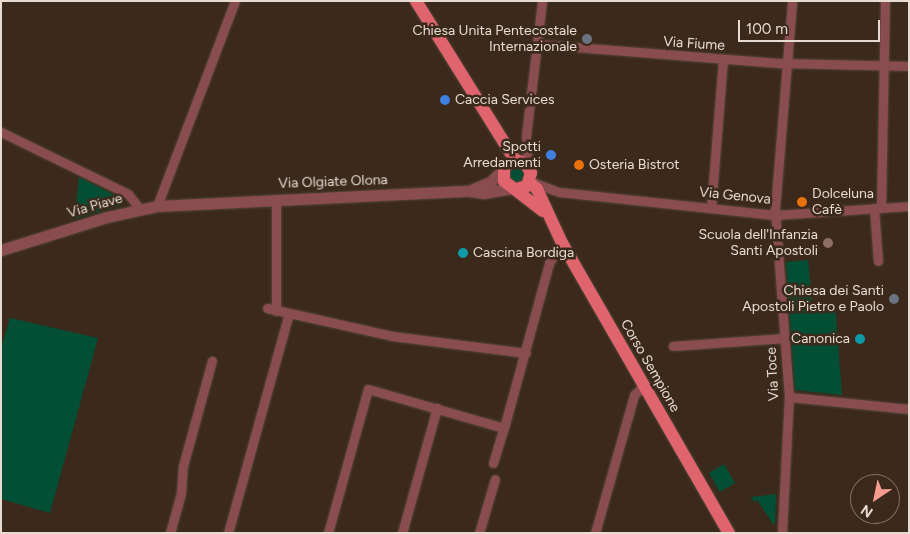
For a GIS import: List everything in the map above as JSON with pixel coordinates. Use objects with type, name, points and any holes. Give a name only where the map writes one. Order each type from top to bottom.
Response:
[{"type":"main road","name":"Corso Sempione","points":[[416,1],[513,165],[537,189],[562,243],[729,533]]},
{"type":"main road","name":"Corso Sempione","points":[[513,165],[504,181],[547,214]]},
{"type":"main road","points":[[514,189],[530,182]]},
{"type":"street","points":[[157,206],[235,1]]},
{"type":"street","points":[[513,165],[526,136],[542,1]]},
{"type":"street","name":"Via Toce","points":[[782,533],[788,397],[776,215],[792,1]]},
{"type":"street","points":[[878,261],[885,1]]},
{"type":"street","name":"Via Fiume","points":[[537,44],[788,64],[909,66]]},
{"type":"street","points":[[711,208],[723,60]]},
{"type":"street","points":[[1,132],[128,194],[140,209]]},
{"type":"street","name":"Via Olgiate Olona","points":[[469,191],[490,182],[513,165]]},
{"type":"street","name":"Via Genova","points":[[530,182],[559,192],[776,215],[909,206]]},
{"type":"street","name":"Via Olgiate Olona","points":[[199,203],[469,191],[484,193],[514,189]]},
{"type":"street","points":[[547,214],[549,201],[559,192]]},
{"type":"street","points":[[276,199],[272,309],[423,341],[526,353]]},
{"type":"street","name":"Via Piave","points":[[1,250],[140,209],[199,203]]},
{"type":"street","points":[[493,463],[526,353],[551,258],[562,243]]},
{"type":"street","points":[[228,533],[289,313]]},
{"type":"street","points":[[673,346],[785,338]]},
{"type":"street","points":[[170,533],[181,493],[183,466],[212,361]]},
{"type":"street","points":[[595,533],[634,395],[644,386]]},
{"type":"street","points":[[328,533],[368,389],[504,428]]},
{"type":"street","points":[[788,397],[909,409]]},
{"type":"street","points":[[402,533],[437,408]]},
{"type":"street","points":[[479,533],[495,479]]},
{"type":"green space","points":[[517,168],[522,170],[524,175],[522,180],[517,182],[512,180],[510,175],[512,170]]},
{"type":"green space","points":[[79,177],[124,200],[122,205],[75,219]]},
{"type":"green space","points":[[808,260],[812,305],[835,304],[842,395],[795,390],[786,262]]},
{"type":"green space","points":[[10,318],[98,338],[50,513],[1,499],[1,348]]},
{"type":"green space","points":[[724,464],[735,483],[720,492],[709,473]]},
{"type":"green space","points":[[776,494],[775,524],[773,524],[757,500],[754,502],[751,497]]},
{"type":"place","name":"Chiesa Unita Pentecostale Internazionale","points":[[587,39]]},
{"type":"place","name":"Caccia Services","points":[[445,100]]},
{"type":"place","name":"Spotti Arredamenti","points":[[551,155]]},
{"type":"place","name":"Osteria Bistrot","points":[[579,165]]},
{"type":"place","name":"Dolceluna Cafè","points":[[802,202]]},
{"type":"place","name":"Scuola dell'Infanzia Santi Apostoli","points":[[828,243]]},
{"type":"place","name":"Cascina Bordiga","points":[[463,253]]},
{"type":"place","name":"Chiesa dei Santi Apostoli Pietro e Paolo","points":[[894,299]]},
{"type":"place","name":"Canonica","points":[[860,339]]}]
